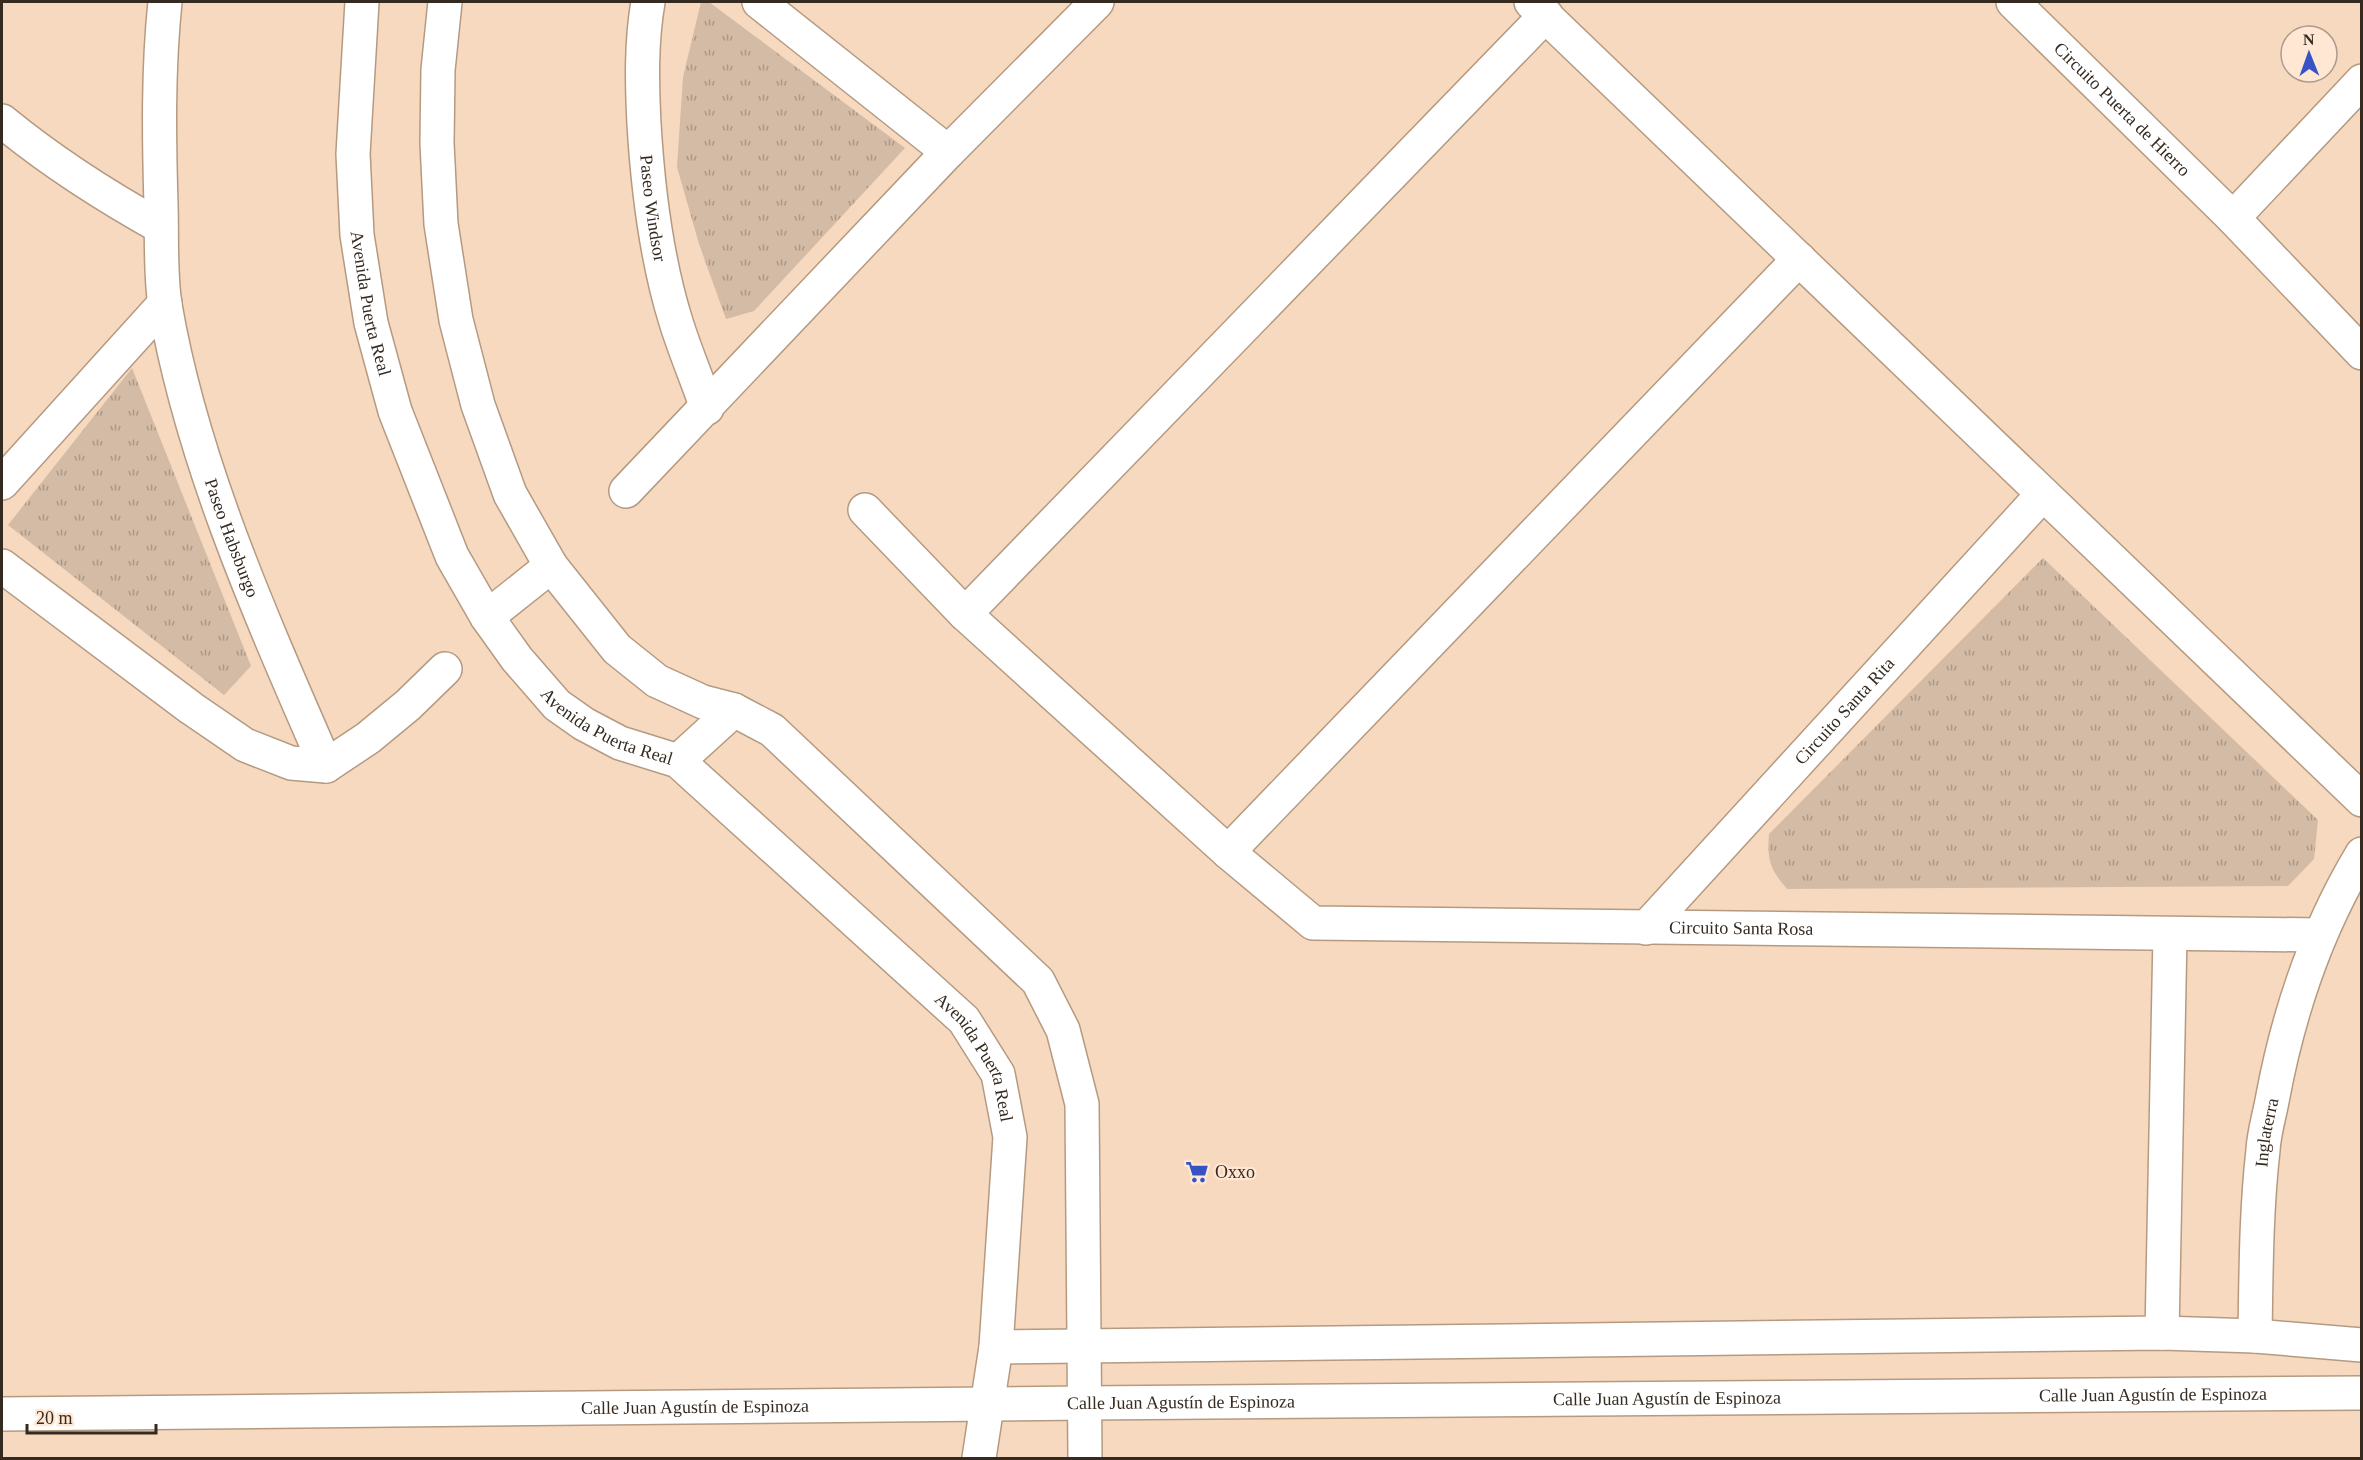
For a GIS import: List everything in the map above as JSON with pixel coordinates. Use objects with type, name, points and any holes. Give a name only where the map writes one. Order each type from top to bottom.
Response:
[{"type":"street","name":"Paseo Habsburgo","points":[[165,2],[158,98],[161,227],[165,303],[184,394],[224,517],[261,616],[326,766]]},
{"type":"street","name":"Avenida Puerta Real","points":[[362,2],[353,154],[357,235],[371,323],[395,411],[452,556],[487,617],[517,659],[557,705],[584,724],[620,743],[678,761],[964,1020],[998,1074],[1010,1137],[996,1347],[979,1458]]},
{"type":"street","points":[[445,2],[438,70],[437,143],[441,224],[456,320],[478,405],[510,494],[551,566],[617,649],[657,681],[703,702],[734,710],[772,730],[1038,981],[1063,1030],[1082,1104],[1085,1458]]},
{"type":"street","name":"Paseo Windsor","points":[[648,2],[644,23],[643,95],[647,170],[656,242],[675,321],[707,408]]},
{"type":"street","points":[[759,2],[948,152]]},
{"type":"street","points":[[626,491],[948,152],[1097,2]]},
{"type":"street","name":"Circuito Puerta de Hierro","points":[[2013,2],[2233,218],[2361,353]]},
{"type":"street","points":[[965,614],[1538,8],[2361,800]]},
{"type":"street","points":[[2233,218],[2361,81]]},
{"type":"street","points":[[2,121],[45,156],[161,227]]},
{"type":"street","points":[[866,510],[965,614],[1228,852],[1799,259]]},
{"type":"street","points":[[2,483],[165,303]]},
{"type":"street","name":"Circuito Santa Rita","points":[[1646,928],[2043,494]]},
{"type":"street","points":[[2,566],[191,708],[245,745],[291,763],[326,766],[368,738],[408,705],[445,669]]},
{"type":"street","points":[[487,617],[551,566]]},
{"type":"street","points":[[678,761],[734,710]]},
{"type":"street","name":"Circuito Santa Rosa","points":[[1228,852],[1313,923],[2319,935]]},
{"type":"street","name":"Inglaterra","points":[[2255,1336],[2257,1221],[2263,1148],[2276,1076],[2294,1005],[2319,935],[2361,854]]},
{"type":"street","points":[[2162,1334],[2170,935]]},
{"type":"street","points":[[996,1347],[2162,1334],[2255,1336],[2361,1345]]},
{"type":"street","name":"Calle Juan Agustín de Espinoza","points":[[2,1414],[1085,1402],[2361,1394]]},
{"type":"green space","points":[[701,2],[709,2],[905,148],[754,311],[726,319],[699,244],[677,167],[683,77]]},
{"type":"green space","points":[[132,368],[251,666],[224,695],[8,525]]},
{"type":"green space","points":[[2043,558],[2318,820],[2314,859],[2288,886],[1787,889],[1771,864],[1769,834]]},
{"type":"place","name":"Oxxo","points":[[1197,1172]]}]
